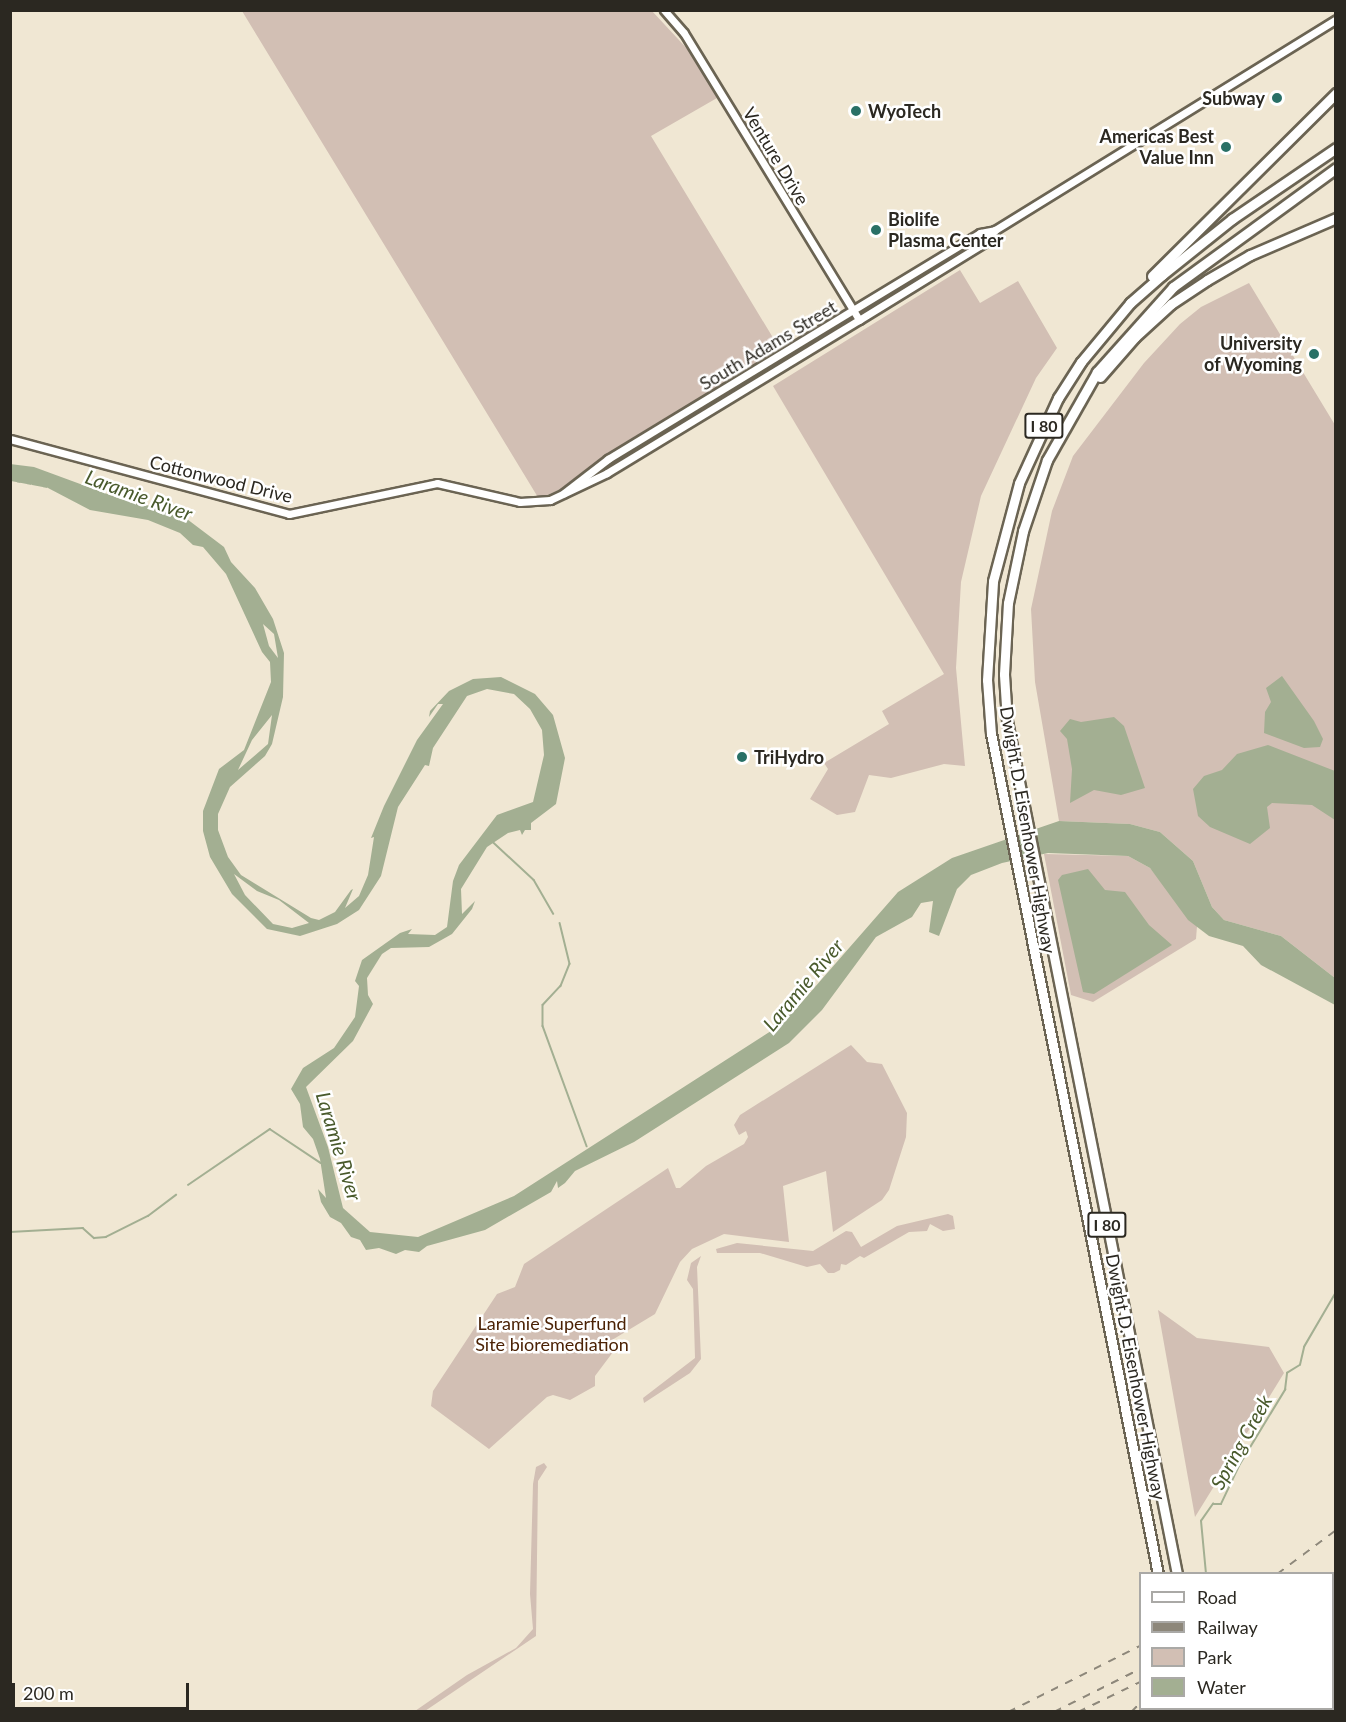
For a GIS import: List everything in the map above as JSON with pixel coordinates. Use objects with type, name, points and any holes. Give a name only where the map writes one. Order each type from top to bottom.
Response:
[{"type":"highway","points":[[1130,303],[1252,173],[1335,93]]},
{"type":"highway","name":"Dwight D. Eisenhower Highway","points":[[1158,1572],[991,734],[987,680],[993,581],[1004,531],[1019,483],[1058,398],[1081,362],[1130,303],[1232,219],[1335,148]]},
{"type":"highway","name":"Dwight D. Eisenhower Highway","points":[[1177,1572],[1025,822],[1007,722],[1004,674],[1008,603],[1030,506],[1063,428],[1084,392],[1150,309],[1201,264],[1335,168]]},
{"type":"highway","points":[[1030,506],[1077,414],[1099,379],[1135,337],[1171,304],[1228,267],[1335,218]]},
{"type":"street","name":"Venture Drive","points":[[664,10],[684,33],[859,320]]},
{"type":"street","name":"South Adams Street","points":[[562,495],[608,459],[980,233],[994,230],[1335,19]]},
{"type":"street","name":"South Adams Street","points":[[531,504],[562,495],[627,461],[984,243],[994,230]]},
{"type":"street","name":"Cottonwood Drive","points":[[10,439],[289,514],[437,483],[531,504]]},
{"type":"green space","points":[[242,11],[652,11],[691,53],[717,98],[651,136],[781,351],[606,457],[567,486],[539,499]]},
{"type":"green space","points":[[960,270],[980,303],[1018,281],[1057,348],[1036,378],[981,496],[961,582],[956,668],[965,766],[944,764],[891,778],[869,775],[855,812],[837,815],[810,799],[828,769],[824,763],[889,724],[882,711],[944,674],[773,386]]},
{"type":"green space","points":[[1249,283],[1335,425],[1335,978],[1281,936],[1224,920],[1212,907],[1193,861],[1160,832],[1130,824],[1059,821],[1035,682],[1031,609],[1052,511],[1073,456],[1144,363],[1180,324],[1201,307]]},
{"type":"green space","points":[[1044,854],[1128,856],[1150,868],[1197,926],[1196,939],[1093,1002],[1071,995]]},
{"type":"green space","name":"Laramie Superfund Site bioremediation","points":[[851,1045],[867,1062],[882,1064],[907,1113],[906,1137],[889,1190],[882,1200],[833,1232],[826,1171],[783,1186],[789,1242],[724,1234],[692,1249],[680,1262],[655,1314],[612,1340],[613,1352],[595,1376],[595,1386],[570,1400],[553,1395],[547,1397],[489,1449],[431,1406],[433,1391],[497,1294],[515,1287],[524,1264],[668,1168],[676,1188],[680,1188],[706,1166],[744,1144],[748,1137],[746,1131],[739,1135],[734,1125],[740,1115]]},
{"type":"green space","points":[[948,1214],[953,1216],[955,1229],[943,1231],[930,1224],[927,1231],[909,1232],[864,1258],[860,1256],[846,1265],[841,1264],[840,1270],[834,1273],[828,1273],[820,1264],[807,1267],[760,1253],[717,1253],[716,1249],[737,1243],[813,1251],[846,1231],[852,1232],[861,1247],[897,1226]]},
{"type":"green space","points":[[701,1256],[697,1267],[701,1359],[690,1373],[644,1403],[643,1398],[695,1358],[693,1289],[687,1280],[691,1263]]},
{"type":"green space","points":[[1158,1310],[1197,1338],[1269,1347],[1284,1373],[1195,1517]]},
{"type":"green space","points":[[544,1463],[547,1467],[538,1481],[536,1636],[425,1711],[415,1711],[467,1675],[516,1648],[533,1629],[530,1594],[533,1484],[536,1467]]},
{"type":"water","points":[[10,464],[34,467],[121,499],[179,513],[224,547],[231,562],[255,588],[273,619],[284,653],[283,697],[272,744],[265,756],[230,787],[218,814],[218,830],[228,857],[241,875],[311,918],[319,920],[335,912],[353,889],[345,908],[359,896],[368,875],[374,837],[371,838],[384,806],[417,740],[443,704],[438,704],[429,717],[430,711],[449,691],[473,679],[501,677],[535,694],[553,715],[565,758],[556,804],[531,823],[531,830],[525,830],[522,835],[520,830],[508,833],[487,847],[461,889],[462,914],[475,901],[472,909],[452,934],[429,947],[391,948],[382,954],[367,978],[368,995],[373,1004],[353,1041],[306,1087],[328,1147],[343,1208],[370,1232],[418,1237],[514,1196],[771,1031],[794,1011],[898,892],[952,858],[1059,821],[1130,824],[1160,832],[1193,861],[1212,907],[1224,920],[1281,936],[1335,978],[1335,1005],[1261,965],[1243,946],[1209,936],[1188,920],[1150,868],[1128,856],[1048,853],[1002,863],[971,875],[957,889],[939,936],[929,932],[933,901],[921,903],[912,917],[876,937],[822,1010],[789,1043],[634,1142],[575,1171],[558,1188],[557,1181],[551,1192],[485,1230],[427,1246],[419,1252],[405,1250],[396,1254],[379,1248],[366,1250],[360,1240],[351,1237],[341,1223],[330,1217],[321,1202],[318,1189],[326,1198],[320,1159],[313,1139],[303,1127],[300,1104],[291,1089],[303,1068],[334,1048],[355,1017],[359,986],[355,981],[362,960],[400,933],[412,929],[408,934],[435,935],[447,927],[453,881],[459,865],[497,815],[533,802],[544,755],[542,730],[530,709],[514,694],[487,689],[467,696],[433,748],[429,766],[425,765],[398,807],[381,876],[359,910],[337,924],[300,936],[267,929],[232,894],[210,857],[203,831],[203,811],[219,769],[244,750],[271,682],[270,662],[262,652],[226,574],[203,547],[193,545],[180,533],[148,520],[90,510],[48,488],[11,481]],"holes":[[[263,624],[274,634],[278,658],[269,646]],[[272,715],[268,744],[238,770],[252,740]],[[234,874],[257,891],[279,900],[309,923],[292,928],[273,924],[245,895]]]},
{"type":"water","points":[[1282,676],[1314,721],[1323,739],[1320,747],[1304,748],[1264,733],[1265,712],[1271,702],[1266,688]]},
{"type":"water","points":[[1114,717],[1124,726],[1145,788],[1121,795],[1094,790],[1070,803],[1072,769],[1067,739],[1060,731],[1070,719],[1081,722]]},
{"type":"water","points":[[1268,745],[1335,771],[1335,820],[1312,805],[1272,803],[1267,807],[1270,828],[1250,844],[1210,827],[1198,816],[1193,789],[1204,776],[1222,770],[1237,754]]},
{"type":"water","points":[[1088,869],[1105,890],[1125,892],[1149,925],[1172,945],[1094,994],[1083,992],[1058,880],[1062,875]]},
{"type":"waterway","points":[[492,841],[534,880],[554,914]]},
{"type":"waterway","points":[[560,923],[570,964],[561,986],[543,1005],[543,1026],[587,1146]]},
{"type":"waterway","points":[[188,1185],[270,1129],[321,1163]]},
{"type":"waterway","points":[[10,1232],[83,1228],[94,1238],[106,1237],[148,1216],[176,1195]]},
{"type":"waterway","name":"Spring Creek","points":[[1206,1572],[1201,1521],[1213,1504],[1221,1504],[1240,1464],[1285,1390],[1287,1373],[1300,1365],[1304,1347],[1336,1292]]},
{"type":"waterway","name":"Spring Creek","points":[[1318,1710],[1322,1712]]},
{"type":"railway","points":[[1280,1572],[1336,1530]]},
{"type":"railway","points":[[1008,1712],[1139,1646]]},
{"type":"railway","points":[[1054,1712],[1139,1670]]},
{"type":"railway","points":[[1078,1712],[1139,1682]]},
{"type":"railway","points":[[1131,1712],[1139,1704]]},
{"type":"place","name":"Subway","points":[[1277,98]]},
{"type":"place","name":"WyoTech","points":[[856,111]]},
{"type":"place","name":"Americas Best Value Inn","points":[[1226,147]]},
{"type":"place","name":"Biolife Plasma Center","points":[[876,230]]},
{"type":"place","name":"University of Wyoming","points":[[1314,354]]},
{"type":"place","name":"TriHydro","points":[[742,757]]},
{"type":"water label","name":"Laramie River","points":[[139,495]]},
{"type":"water label","name":"Laramie River","points":[[803,985]]},
{"type":"water label","name":"Laramie River","points":[[339,1146]]}]
